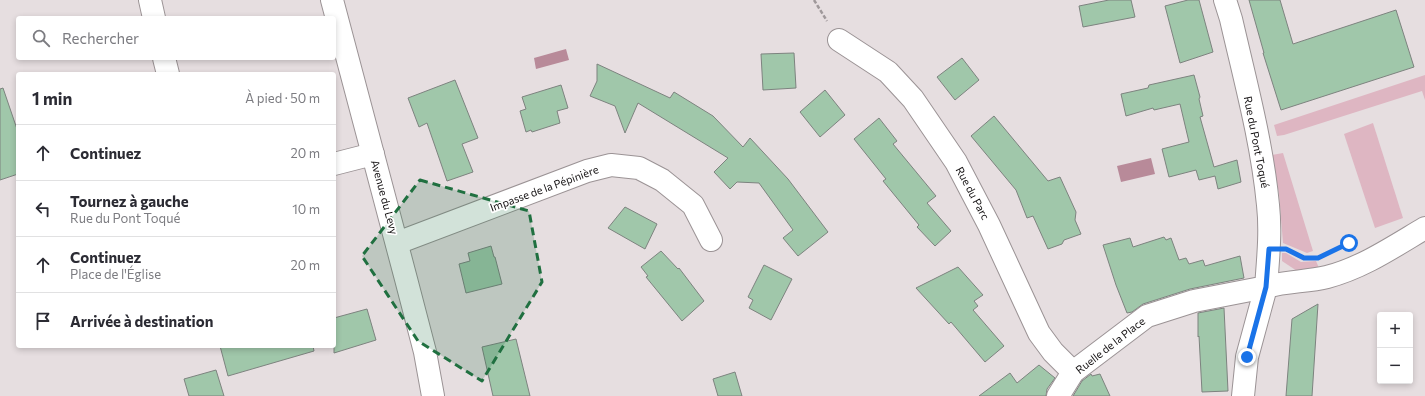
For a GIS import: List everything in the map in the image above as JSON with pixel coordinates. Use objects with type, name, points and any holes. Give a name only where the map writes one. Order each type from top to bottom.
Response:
[{"type":"street","points":[[150,0],[154,16]]},
{"type":"street","name":"Avenue du Levy","points":[[332,0],[425,352],[433,396]]},
{"type":"street","name":"Rue du Pont Toqué","points":[[1225,0],[1231,19],[1261,151],[1268,206],[1269,249],[1266,287],[1247,357],[1243,396]]},
{"type":"street","name":"Rue du Parc","points":[[839,40],[888,72],[913,99],[956,162],[989,225],[1039,333],[1052,352],[1073,372]]},
{"type":"street","points":[[164,60],[168,72]]},
{"type":"street","points":[[336,163],[373,154]]},
{"type":"street","name":"Impasse de la Pépinière","points":[[397,243],[587,172],[611,165],[639,168],[662,180],[693,205],[711,240]]},
{"type":"street","name":"Ruelle de la Place","points":[[1058,396],[1073,372],[1147,316],[1194,301],[1266,287],[1279,283],[1326,277],[1363,264],[1425,228]]},
{"type":"path","points":[[1269,249],[1286,249],[1304,258]]},
{"type":"highlighted area","points":[[420,180],[529,211],[542,282],[482,381],[418,341],[362,256]]},
{"type":"shaded area","points":[[566,49],[569,60],[536,69],[534,58]]},
{"type":"shaded area","points":[[1425,75],[1425,100],[1422,91],[1277,136],[1274,125]]},
{"type":"shaded area","points":[[1373,123],[1403,218],[1375,228],[1344,134]]},
{"type":"shaded area","points":[[1283,153],[1313,251],[1307,253],[1283,243],[1279,194],[1272,155]]},
{"type":"shaded area","points":[[1151,158],[1155,174],[1121,182],[1117,166]]},
{"type":"shaded area","points":[[1282,253],[1286,253],[1301,262],[1316,261],[1319,268],[1297,271],[1282,261]]},
{"type":"building","points":[[1109,0],[1131,0],[1135,17],[1083,27],[1079,6]]},
{"type":"building","points":[[1188,0],[1199,0],[1213,52],[1180,63],[1165,6]]},
{"type":"building","points":[[1249,0],[1280,0],[1293,44],[1396,10],[1414,67],[1281,110],[1263,53]]},
{"type":"building","points":[[794,53],[796,88],[763,90],[761,54]]},
{"type":"building","points":[[962,58],[979,80],[955,100],[937,77]]},
{"type":"building","points":[[597,64],[670,98],[674,92],[713,116],[743,147],[750,138],[788,179],[828,232],[798,256],[783,238],[793,230],[759,183],[737,182],[730,189],[714,172],[728,158],[638,103],[625,133],[615,106],[590,96],[597,81]]},
{"type":"building","points":[[1194,75],[1203,116],[1200,117],[1214,167],[1237,160],[1241,182],[1218,189],[1215,176],[1199,180],[1196,170],[1169,177],[1162,149],[1189,142],[1180,104],[1154,110],[1153,108],[1126,116],[1121,94],[1148,88],[1149,85]]},
{"type":"building","points":[[455,80],[478,138],[462,144],[473,172],[447,181],[427,123],[419,127],[408,98]]},
{"type":"building","points":[[561,85],[568,108],[557,111],[560,123],[532,132],[531,130],[526,132],[520,111],[526,109],[522,97]]},
{"type":"building","points":[[3,88],[16,126],[16,175],[0,180],[0,89]]},
{"type":"building","points":[[825,90],[845,115],[820,137],[800,112]]},
{"type":"building","points":[[994,116],[1048,181],[1060,177],[1076,212],[1075,220],[1081,234],[1064,240],[1062,244],[1048,249],[1033,216],[1027,218],[1016,190],[971,136]]},
{"type":"building","points":[[879,118],[897,141],[893,144],[936,196],[927,203],[951,231],[935,246],[917,227],[919,225],[883,181],[886,179],[854,139]]},
{"type":"building","points":[[625,207],[657,224],[645,249],[608,228]]},
{"type":"building","points":[[1164,237],[1166,240],[1171,238],[1179,260],[1186,258],[1189,264],[1203,260],[1205,266],[1240,256],[1244,278],[1190,289],[1143,304],[1132,312],[1127,313],[1103,245],[1130,238],[1133,247]]},
{"type":"building","points":[[491,246],[502,284],[466,293],[459,264],[470,261],[468,253]]},
{"type":"building","points":[[661,251],[678,269],[679,268],[704,301],[682,321],[646,277],[648,276],[641,267]]},
{"type":"building","points":[[764,265],[792,279],[771,320],[749,308],[753,300],[748,297]]},
{"type":"building","points":[[958,267],[983,295],[974,301],[978,306],[973,310],[1004,346],[985,362],[951,322],[949,324],[916,288]]},
{"type":"building","points":[[1318,304],[1312,396],[1286,396],[1292,319]]},
{"type":"building","points":[[1224,308],[1228,391],[1202,392],[1199,336],[1198,337],[1198,313]]},
{"type":"building","points":[[367,309],[376,340],[334,353],[334,348],[336,348],[336,317]]},
{"type":"building","points":[[516,339],[530,396],[493,396],[482,347]]},
{"type":"building","points":[[221,348],[313,348],[314,351],[228,376]]},
{"type":"building","points":[[1039,365],[1055,378],[1047,389],[1046,396],[979,396],[1010,373],[1017,383]]},
{"type":"building","points":[[216,370],[224,396],[189,396],[184,379]]},
{"type":"building","points":[[735,372],[742,396],[718,396],[713,379]]},
{"type":"building","points":[[1091,374],[1092,376],[1100,374],[1110,396],[1073,396],[1082,381]]},
{"type":"route","points":[[1247,357],[1266,287],[1269,249],[1286,249],[1304,258],[1318,258],[1349,243]]}]
